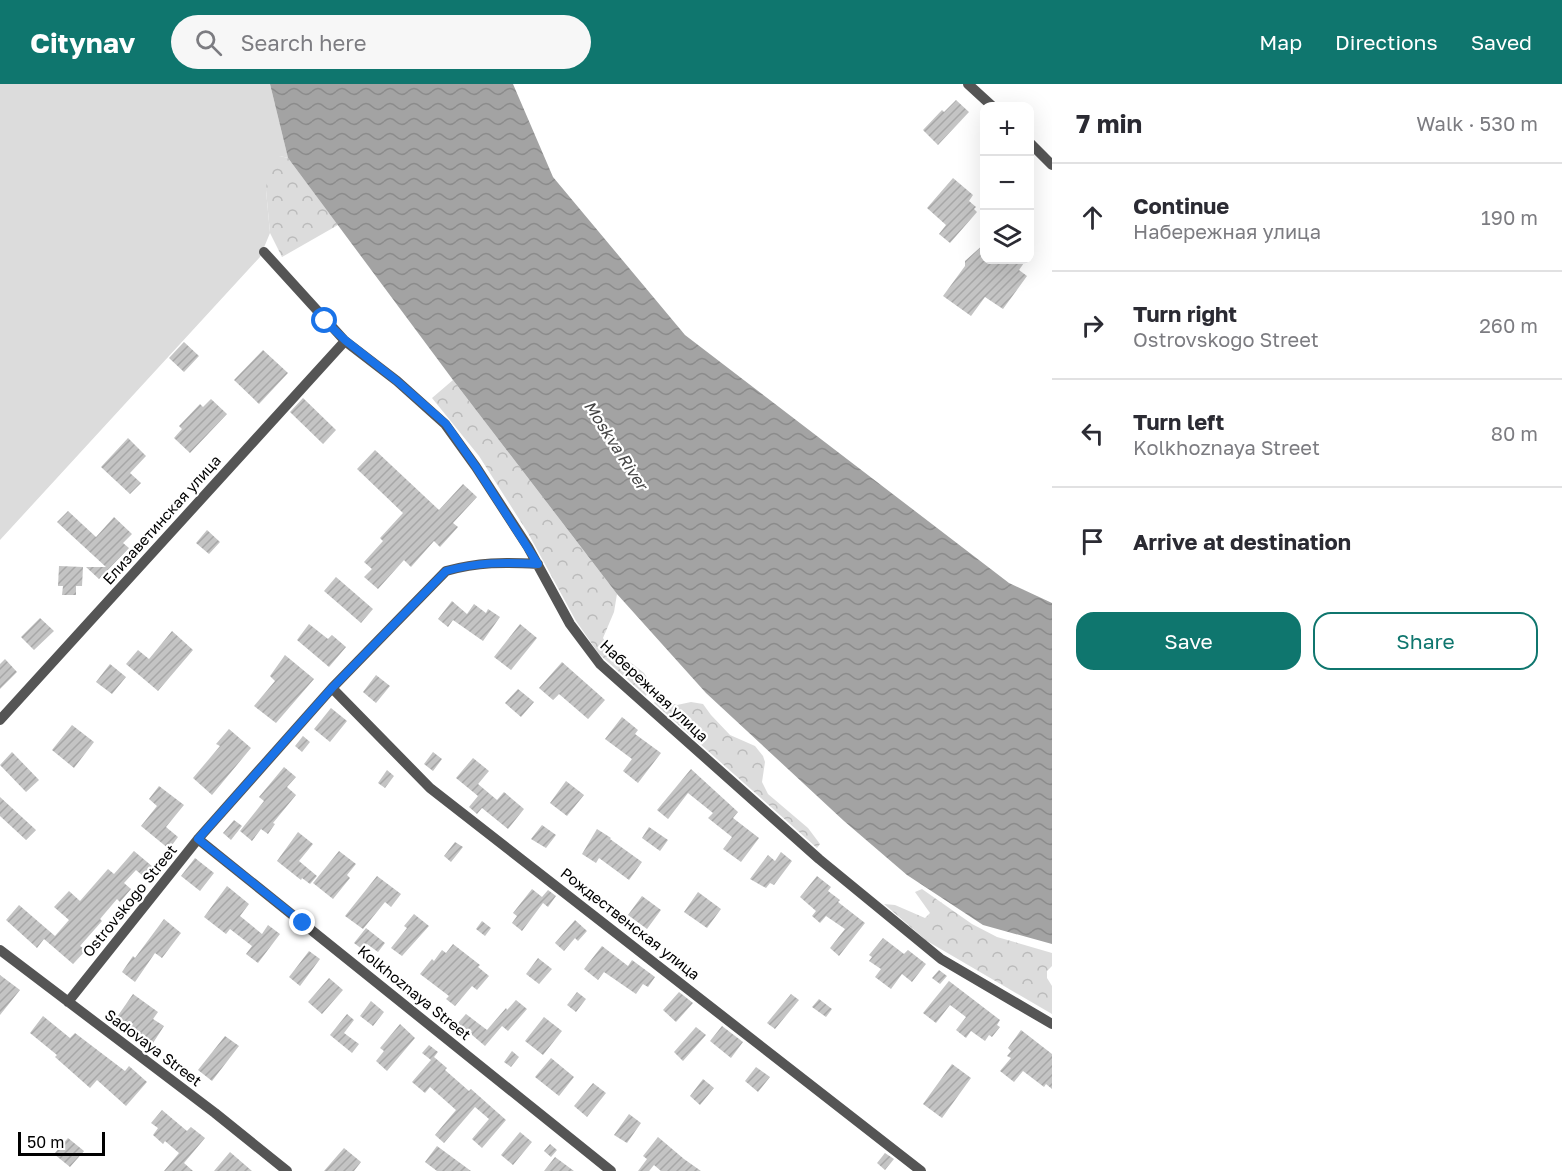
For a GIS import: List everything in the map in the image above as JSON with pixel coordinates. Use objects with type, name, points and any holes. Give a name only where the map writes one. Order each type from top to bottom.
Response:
[{"type":"street","points":[[968,84],[988,102]]},
{"type":"street","points":[[1034,148],[1052,165]]},
{"type":"street","name":"Набережная улица","points":[[264,252],[345,340],[446,424],[538,564],[570,624],[600,664],[819,859],[941,959],[1052,1024]]},
{"type":"street","name":"Елизаветинская улица","points":[[0,720],[345,340]]},
{"type":"street","name":"Ostrovskogo Street","points":[[68,1002],[198,839],[332,688],[446,571],[465,565],[495,562],[538,564]]},
{"type":"street","name":"Рождественская улица","points":[[332,688],[430,788],[921,1171]]},
{"type":"street","name":"Kolkhoznaya Street","points":[[198,839],[611,1171]]},
{"type":"street","name":"Sadovaya Street","points":[[0,950],[215,1113],[287,1171]]},
{"type":"green space","points":[[0,84],[270,84],[288,158],[280,156],[266,190],[270,233],[260,257],[0,540]]},
{"type":"green space","points":[[280,156],[288,158],[338,225],[282,257],[270,233],[266,190],[269,161]]},
{"type":"green space","points":[[453,380],[617,594],[614,612],[603,638],[606,643],[644,673],[651,684],[646,696],[599,654],[576,621],[528,533],[479,456],[432,398]]},
{"type":"green space","points":[[658,698],[677,705],[691,702],[703,704],[730,735],[755,746],[765,762],[762,782],[768,794],[808,828],[820,844],[817,848],[654,703]]},
{"type":"green space","points":[[922,889],[972,924],[997,937],[1052,953],[1052,966],[1047,971],[1047,978],[1052,986],[1052,1014],[927,941],[884,904],[895,905],[925,918],[930,913],[915,892]]},
{"type":"water","name":"Moskva River","points":[[270,84],[513,84],[553,177],[685,335],[1009,583],[1052,603],[1052,944],[983,925],[907,875],[844,821],[706,693],[617,594],[453,380],[288,158]]},
{"type":"building","points":[[956,100],[969,112],[938,145],[923,130],[942,110],[944,112]]},
{"type":"building","points":[[953,178],[973,195],[969,201],[976,207],[974,209],[977,212],[950,243],[939,234],[946,225],[927,208]]},
{"type":"building","points":[[980,248],[980,264],[1023,264],[1019,270],[1027,276],[1003,309],[985,297],[971,316],[943,296],[965,266],[965,261]]},
{"type":"building","points":[[184,342],[199,356],[184,372],[169,358]]},
{"type":"building","points":[[263,350],[288,373],[259,404],[234,380]]},
{"type":"building","points":[[303,398],[336,430],[323,444],[290,412]]},
{"type":"building","points":[[211,399],[227,414],[190,453],[174,438],[182,429],[179,426],[200,404],[203,407]]},
{"type":"building","points":[[128,438],[146,456],[130,473],[141,483],[130,494],[101,467]]},
{"type":"building","points":[[375,450],[439,510],[463,484],[477,497],[453,523],[458,527],[440,547],[434,541],[411,567],[404,560],[378,589],[364,577],[372,569],[364,562],[383,541],[380,538],[403,513],[357,469]]},
{"type":"building","points":[[68,511],[96,537],[114,517],[132,534],[123,543],[129,548],[99,579],[86,567],[106,567],[57,522]]},
{"type":"building","points":[[207,530],[220,542],[209,554],[196,543]]},
{"type":"building","points":[[59,566],[83,567],[82,586],[76,586],[76,595],[62,595],[63,586],[58,586]]},
{"type":"building","points":[[336,577],[373,609],[361,623],[324,591]]},
{"type":"building","points":[[452,601],[467,614],[474,604],[486,613],[488,609],[500,617],[483,641],[453,620],[448,627],[438,619]]},
{"type":"building","points":[[40,618],[54,631],[34,650],[21,637]]},
{"type":"building","points":[[309,624],[328,639],[332,635],[346,647],[329,667],[297,640]]},
{"type":"building","points":[[520,624],[537,638],[511,670],[494,657]]},
{"type":"building","points":[[172,631],[193,650],[158,691],[126,664],[138,650],[149,659]]},
{"type":"building","points":[[285,655],[314,679],[276,723],[254,706],[275,681],[270,676]]},
{"type":"building","points":[[5,659],[17,672],[0,689],[0,664]]},
{"type":"building","points":[[562,662],[605,700],[588,719],[559,694],[553,700],[539,688]]},
{"type":"building","points":[[110,664],[126,677],[112,694],[96,682]]},
{"type":"building","points":[[376,675],[390,686],[376,703],[363,692]]},
{"type":"building","points":[[518,689],[534,702],[521,717],[505,703]]},
{"type":"building","points":[[331,708],[347,721],[330,742],[314,729]]},
{"type":"building","points":[[622,717],[638,730],[635,734],[661,753],[638,783],[623,771],[632,759],[605,739]]},
{"type":"building","points":[[72,725],[94,742],[74,768],[52,750]]},
{"type":"building","points":[[229,729],[251,748],[212,795],[193,778],[220,746],[216,744]]},
{"type":"building","points":[[303,736],[310,742],[302,752],[295,746]]},
{"type":"building","points":[[12,752],[39,780],[26,792],[0,765]]},
{"type":"building","points":[[433,752],[442,759],[433,771],[424,764]]},
{"type":"building","points":[[473,758],[489,771],[478,784],[497,800],[504,792],[524,809],[508,829],[482,808],[477,814],[469,807],[478,796],[456,778]]},
{"type":"building","points":[[284,767],[296,777],[287,787],[296,795],[273,823],[275,824],[268,834],[261,829],[252,841],[240,831],[264,801],[259,797]]},
{"type":"building","points":[[691,769],[738,812],[733,818],[759,838],[741,862],[723,849],[732,837],[708,818],[713,813],[688,793],[668,819],[657,810]]},
{"type":"building","points":[[387,770],[394,776],[385,788],[378,783]]},
{"type":"building","points":[[566,781],[584,795],[567,816],[550,803]]},
{"type":"building","points":[[159,786],[184,805],[166,827],[178,837],[169,849],[141,826],[157,806],[149,799]]},
{"type":"building","points":[[0,797],[36,830],[26,840],[0,816]]},
{"type":"building","points":[[234,820],[242,826],[231,840],[223,833]]},
{"type":"building","points":[[542,825],[556,835],[546,848],[531,839]]},
{"type":"building","points":[[649,827],[668,840],[660,851],[642,838]]},
{"type":"building","points":[[597,829],[642,862],[629,880],[599,858],[596,863],[582,854]]},
{"type":"building","points":[[298,832],[313,844],[299,861],[317,876],[310,884],[302,878],[301,880],[277,861]]},
{"type":"building","points":[[455,842],[463,847],[451,862],[444,856]]},
{"type":"building","points":[[134,851],[153,867],[144,877],[136,870],[124,883],[131,889],[120,902],[117,899],[100,919],[102,921],[80,946],[86,950],[73,964],[44,939],[37,948],[6,920],[19,905],[55,936],[69,920],[54,907],[69,891],[80,901],[108,869],[114,874]]},
{"type":"building","points":[[339,851],[356,864],[347,875],[350,878],[333,899],[313,883]]},
{"type":"building","points":[[781,852],[792,861],[774,885],[770,883],[766,888],[750,879],[768,855],[775,861]]},
{"type":"building","points":[[195,858],[214,873],[200,891],[181,876]]},
{"type":"building","points":[[377,876],[401,894],[391,907],[385,902],[363,929],[345,916]]},
{"type":"building","points":[[817,876],[831,887],[828,891],[840,900],[838,902],[865,923],[839,956],[830,948],[845,929],[826,916],[820,923],[812,916],[816,911],[800,897]]},
{"type":"building","points":[[227,886],[249,904],[240,916],[262,934],[268,925],[280,934],[258,963],[246,954],[252,946],[230,929],[226,934],[204,917]]},
{"type":"building","points":[[532,889],[542,897],[548,890],[556,896],[548,907],[543,903],[522,931],[512,923],[517,916],[513,913]]},
{"type":"building","points":[[698,892],[721,909],[707,928],[684,912]]},
{"type":"building","points":[[642,896],[661,910],[647,929],[628,915]]},
{"type":"building","points":[[414,914],[429,926],[402,956],[391,948],[407,928],[404,926]]},
{"type":"building","points":[[164,919],[181,933],[162,958],[155,953],[135,982],[122,972]]},
{"type":"building","points":[[575,920],[587,931],[578,941],[575,938],[564,951],[555,943]]},
{"type":"building","points":[[482,921],[491,928],[485,936],[476,929]]},
{"type":"building","points":[[366,928],[385,943],[378,952],[367,944],[362,949],[354,943]]},
{"type":"building","points":[[883,938],[904,954],[908,950],[926,964],[912,982],[902,974],[891,989],[875,977],[881,969],[869,961],[872,957],[869,955]]},
{"type":"building","points":[[453,944],[480,965],[478,967],[489,976],[477,990],[472,986],[455,1006],[446,999],[449,996],[420,974],[432,959],[434,961],[442,950],[446,953]]},
{"type":"building","points":[[602,946],[628,966],[632,960],[655,977],[648,987],[643,984],[636,994],[604,972],[598,980],[584,969]]},
{"type":"building","points":[[309,951],[320,959],[300,986],[289,977]]},
{"type":"building","points":[[538,958],[552,969],[539,984],[526,974]]},
{"type":"building","points":[[939,970],[947,976],[940,984],[932,978]]},
{"type":"building","points":[[0,975],[20,990],[0,1015]]},
{"type":"building","points":[[329,978],[343,990],[322,1014],[308,1002]]},
{"type":"building","points":[[949,981],[1000,1020],[997,1025],[1000,1027],[992,1037],[989,1035],[985,1041],[971,1031],[966,1038],[956,1030],[966,1017],[950,1005],[936,1023],[923,1013]]},
{"type":"building","points":[[577,992],[586,999],[576,1012],[567,1005]]},
{"type":"building","points":[[679,992],[693,1003],[676,1022],[663,1010]]},
{"type":"building","points":[[133,994],[158,1012],[153,1019],[164,1026],[153,1043],[117,1017]]},
{"type":"building","points":[[791,994],[799,1000],[775,1029],[767,1023]]},
{"type":"building","points":[[819,999],[832,1009],[826,1017],[812,1007]]},
{"type":"building","points":[[516,1000],[527,1009],[508,1031],[502,1026],[485,1046],[458,1023],[466,1014],[487,1030]]},
{"type":"building","points":[[371,1001],[384,1012],[373,1026],[360,1016]]},
{"type":"building","points":[[347,1014],[354,1020],[344,1033],[359,1044],[352,1053],[330,1035]]},
{"type":"building","points":[[43,1016],[70,1038],[75,1033],[125,1071],[129,1066],[147,1082],[126,1106],[97,1080],[90,1088],[55,1057],[57,1055],[30,1033]]},
{"type":"building","points":[[544,1017],[562,1031],[543,1055],[525,1041]]},
{"type":"building","points":[[400,1024],[415,1038],[387,1071],[376,1061],[384,1051],[380,1048]]},
{"type":"building","points":[[722,1026],[743,1042],[731,1058],[710,1041]]},
{"type":"building","points":[[696,1027],[706,1035],[683,1061],[674,1052]]},
{"type":"building","points":[[1021,1030],[1052,1054],[1052,1089],[1046,1084],[1044,1087],[1023,1071],[1014,1082],[1000,1071],[1011,1058],[1007,1056],[1011,1051],[1008,1048]]},
{"type":"building","points":[[225,1036],[239,1046],[212,1081],[198,1070]]},
{"type":"building","points":[[429,1045],[438,1052],[434,1057],[447,1068],[445,1070],[506,1120],[482,1148],[472,1139],[489,1119],[475,1107],[444,1143],[435,1135],[456,1110],[430,1087],[425,1093],[412,1082],[431,1060],[422,1053]]},
{"type":"building","points":[[512,1051],[519,1057],[511,1067],[504,1062]]},
{"type":"building","points":[[551,1058],[574,1077],[559,1096],[535,1077]]},
{"type":"building","points":[[952,1064],[971,1078],[942,1118],[923,1104]]},
{"type":"building","points":[[756,1067],[770,1077],[758,1092],[745,1081]]},
{"type":"building","points":[[703,1079],[714,1088],[700,1105],[690,1096]]},
{"type":"building","points":[[593,1083],[606,1093],[587,1117],[574,1106]]},
{"type":"building","points":[[162,1110],[187,1131],[191,1127],[205,1138],[184,1163],[193,1171],[164,1171],[179,1153],[165,1141],[163,1144],[153,1135],[158,1128],[151,1123]]},
{"type":"building","points":[[629,1114],[641,1123],[627,1143],[614,1135]]},
{"type":"building","points":[[520,1132],[532,1142],[513,1165],[501,1155]]},
{"type":"building","points":[[658,1137],[701,1171],[661,1171],[654,1165],[649,1171],[638,1171],[647,1159],[643,1156]]},
{"type":"building","points":[[68,1138],[84,1151],[70,1167],[54,1154]]},
{"type":"building","points":[[550,1144],[557,1150],[551,1157],[544,1151]]},
{"type":"building","points":[[437,1146],[471,1171],[437,1171],[425,1162]]},
{"type":"building","points":[[344,1148],[361,1162],[354,1171],[324,1171]]},
{"type":"building","points":[[230,1152],[252,1171],[214,1171]]},
{"type":"building","points":[[885,1153],[894,1159],[885,1170],[877,1163]]},
{"type":"building","points":[[555,1157],[574,1171],[544,1171]]},
{"type":"route","points":[[303,923],[198,839],[332,688],[446,571],[465,565],[495,562],[538,564],[446,424],[325,321]]}]
